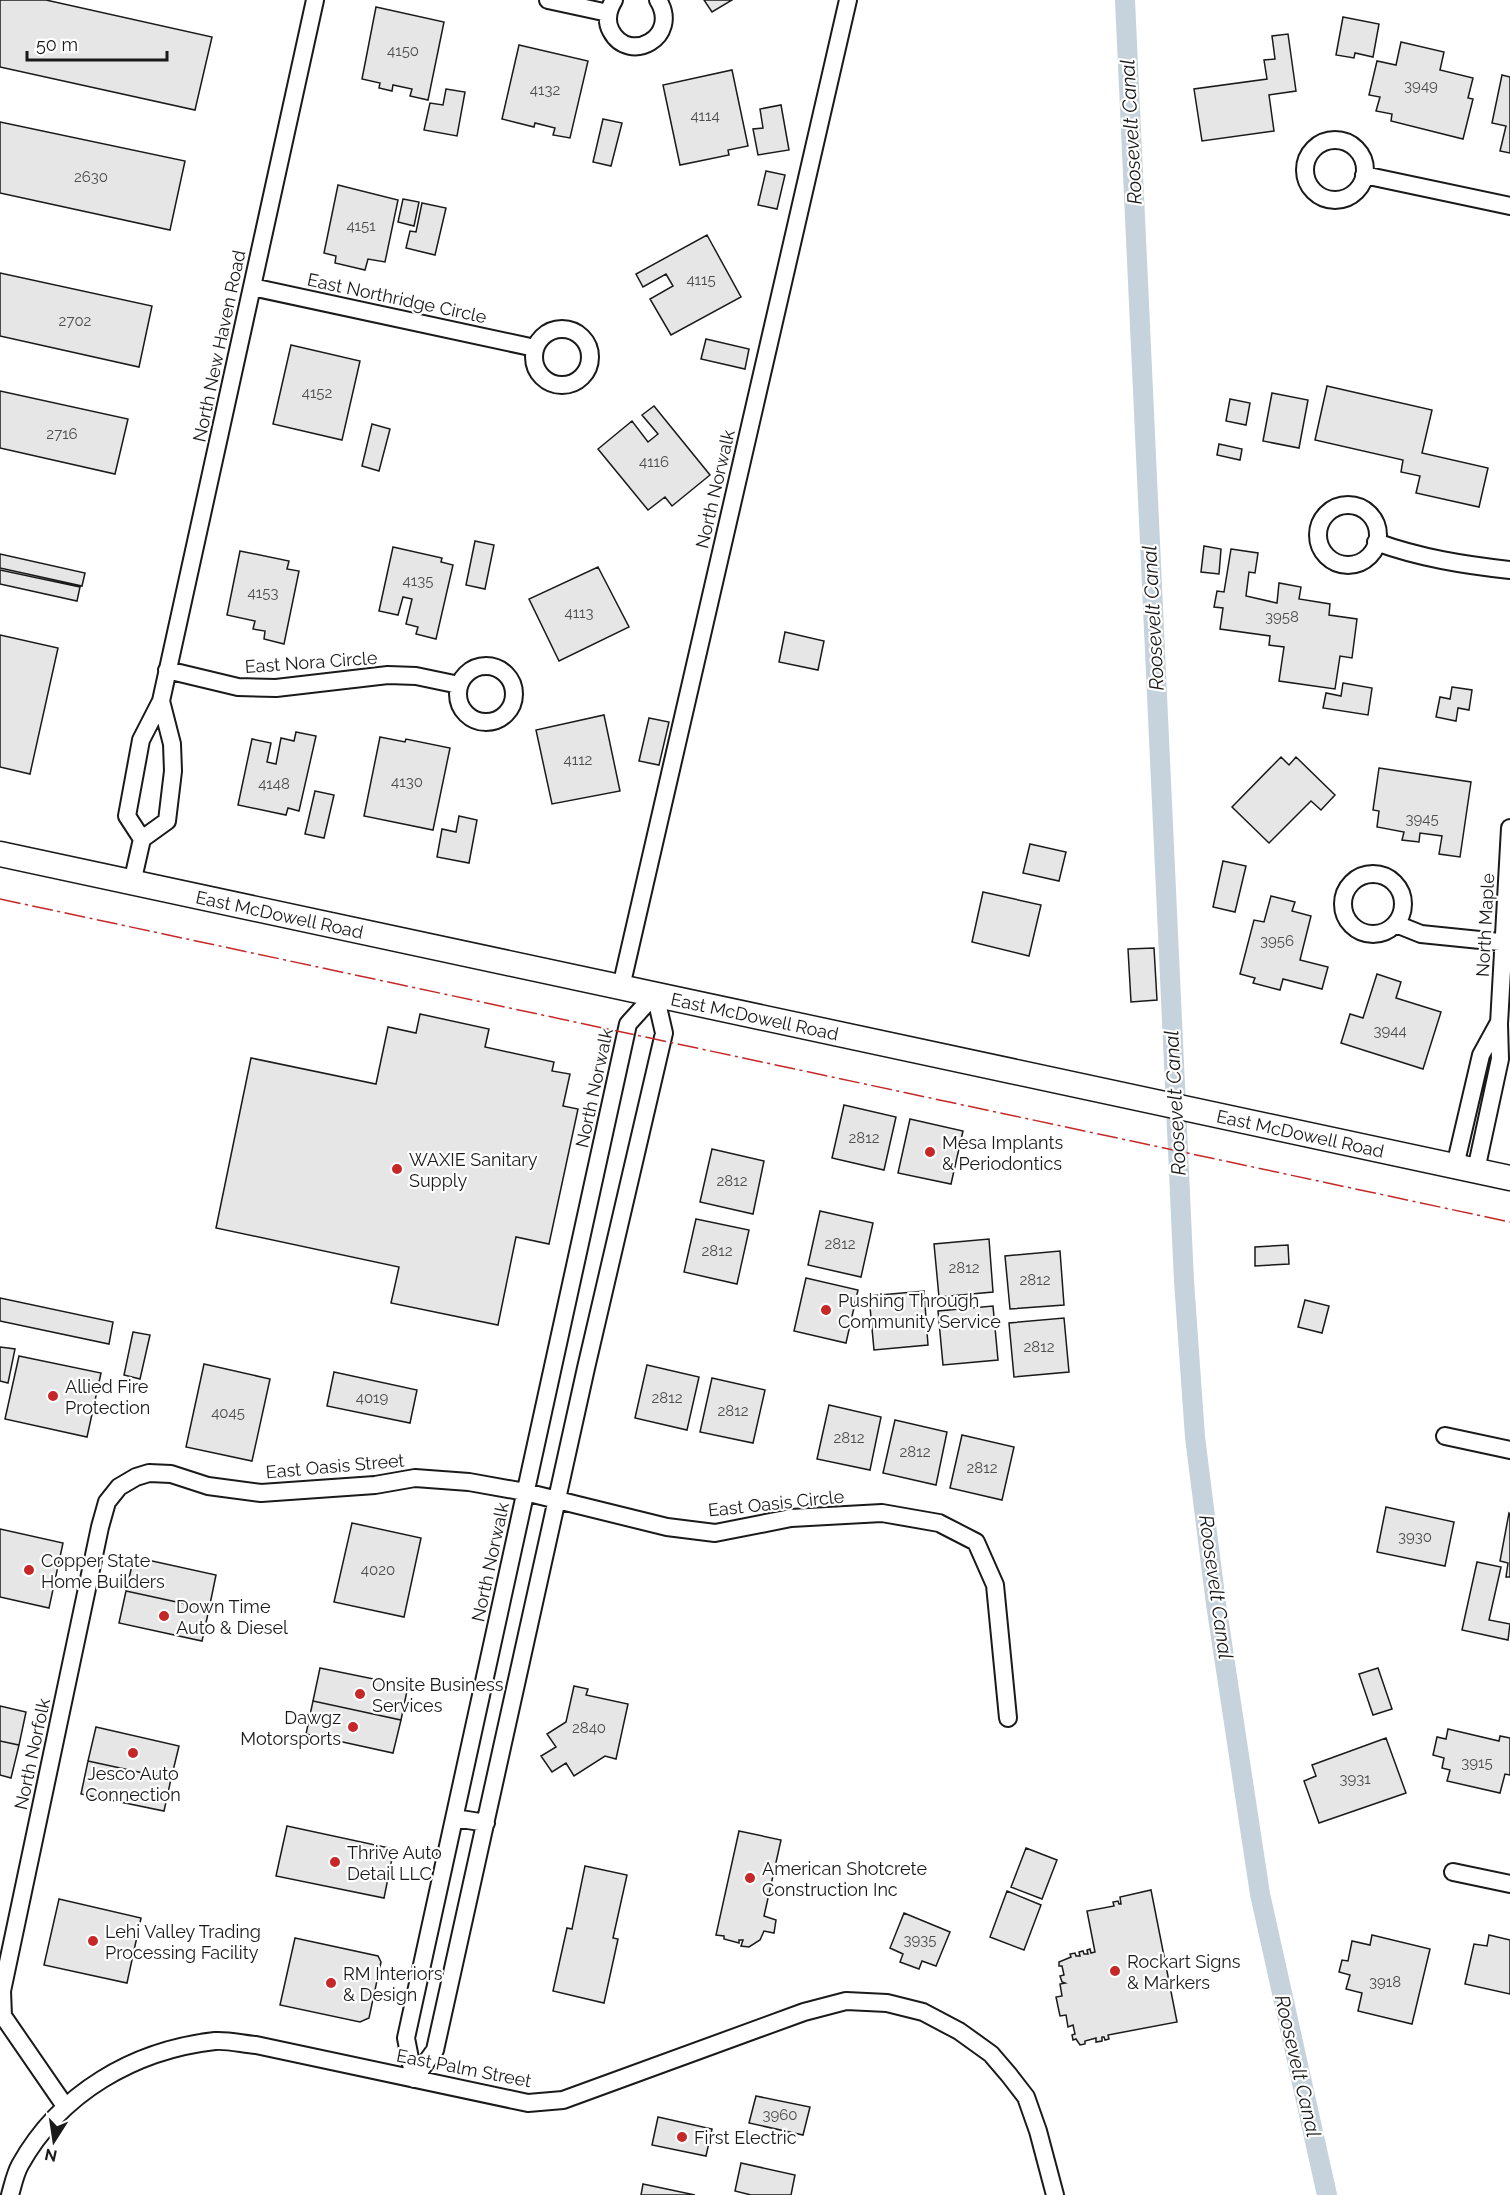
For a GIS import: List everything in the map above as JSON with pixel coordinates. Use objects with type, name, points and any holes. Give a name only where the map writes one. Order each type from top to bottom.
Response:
[{"type":"main road","name":"East McDowell Road","points":[[0,854],[1510,1178]]},
{"type":"street","name":"North New Haven Road","points":[[160,701],[172,744],[173,771],[167,821],[142,839],[127,816],[141,740],[160,701],[315,0]]},
{"type":"street","points":[[548,0],[611,7],[609,27],[620,42],[637,46],[646,45],[660,33],[664,16],[658,0]]},
{"type":"street","name":"North Norwalk","points":[[621,987],[848,0]]},
{"type":"street","points":[[1364,175],[1510,206]]},
{"type":"street","name":"East Northridge Circle","points":[[252,287],[535,348]]},
{"type":"street","points":[[1376,542],[1400,551],[1455,563],[1510,570]]},
{"type":"street","name":"East Nora Circle","points":[[167,670],[238,687],[276,688],[388,675],[416,676],[459,685]]},
{"type":"street","name":"North Maple","points":[[1465,1168],[1500,1059],[1499,1023],[1507,943],[1510,828]]},
{"type":"street","points":[[132,883],[142,839]]},
{"type":"street","points":[[1396,924],[1421,934],[1507,943]]},
{"type":"street","points":[[414,2079],[435,2050],[664,1033],[655,994]]},
{"type":"street","name":"North Norwalk","points":[[414,2079],[406,2038],[455,1818],[533,1494],[628,1024],[655,994]]},
{"type":"street","points":[[1445,1436],[1510,1450]]},
{"type":"street","name":"East Oasis Street","points":[[107,1502],[119,1487],[136,1477],[149,1473],[171,1474],[208,1486],[261,1493],[375,1485],[415,1478],[469,1482],[533,1494]]},
{"type":"street","name":"East Oasis Circle","points":[[533,1494],[667,1527],[715,1533],[791,1518],[882,1513],[939,1523],[976,1542],[995,1585],[1008,1718]]},
{"type":"street","name":"North Norfolk","points":[[65,2106],[3,2016],[2,1991],[107,1502]]},
{"type":"street","points":[[455,1818],[486,1823]]},
{"type":"street","points":[[1453,1872],[1510,1884]]},
{"type":"street","name":"East Palm Street","points":[[65,2106],[99,2080],[143,2058],[179,2047],[217,2041],[256,2045],[528,2103],[563,2100],[794,2016],[846,2001],[887,2003],[923,2012],[959,2031],[991,2054],[1026,2097],[1038,2131],[1055,2195]]},
{"type":"street","points":[[10,2195],[19,2166],[40,2134],[65,2106]]},
{"type":"building","points":[[0,0],[46,0],[212,37],[195,110],[0,67]]},
{"type":"building","points":[[704,0],[732,0],[712,12]]},
{"type":"building","points":[[376,7],[444,22],[428,100],[410,96],[412,89],[393,85],[392,91],[379,88],[380,83],[362,79]]},
{"type":"building","points":[[1343,17],[1379,24],[1373,57],[1355,53],[1354,58],[1336,55]]},
{"type":"building","points":[[1288,34],[1296,91],[1269,95],[1274,131],[1202,141],[1194,89],[1267,79],[1264,60],[1275,59],[1272,36]]},
{"type":"building","points":[[1401,42],[1444,52],[1440,70],[1473,78],[1468,98],[1473,99],[1463,139],[1391,121],[1392,114],[1376,111],[1380,97],[1369,95],[1377,61],[1396,65]]},
{"type":"building","points":[[519,45],[588,61],[570,138],[553,135],[555,128],[535,123],[534,127],[502,119]]},
{"type":"building","points":[[732,70],[748,146],[728,150],[729,155],[680,165],[663,85]]},
{"type":"building","points":[[1502,75],[1510,77],[1510,153],[1500,151],[1506,126],[1492,123]]},
{"type":"building","points":[[446,89],[465,92],[457,136],[424,130],[430,103],[443,105]]},
{"type":"building","points":[[781,105],[789,150],[758,155],[753,129],[763,128],[760,109]]},
{"type":"building","points":[[603,119],[622,123],[611,166],[593,162]]},
{"type":"building","points":[[0,122],[185,161],[170,230],[0,193]]},
{"type":"building","points":[[766,171],[785,175],[777,209],[758,205]]},
{"type":"building","points":[[338,185],[398,200],[385,262],[368,259],[365,270],[335,263],[336,256],[324,253]]},
{"type":"building","points":[[403,199],[419,202],[414,226],[398,222]]},
{"type":"building","points":[[422,203],[446,208],[435,255],[406,248],[410,231],[416,232]]},
{"type":"building","points":[[707,235],[741,297],[671,335],[650,299],[673,286],[666,274],[643,287],[636,274]]},
{"type":"building","points":[[0,273],[152,306],[139,367],[0,336]]},
{"type":"building","points":[[706,339],[749,349],[745,369],[701,359]]},
{"type":"building","points":[[291,345],[360,361],[342,440],[273,424]]},
{"type":"building","points":[[1327,386],[1432,410],[1422,453],[1488,468],[1479,507],[1416,493],[1420,476],[1401,472],[1403,460],[1315,440]]},
{"type":"building","points":[[0,391],[128,419],[115,474],[0,448]]},
{"type":"building","points":[[1272,393],[1308,400],[1299,448],[1263,441]]},
{"type":"building","points":[[1230,399],[1250,403],[1246,425],[1226,421]]},
{"type":"building","points":[[654,406],[710,475],[672,506],[665,497],[648,510],[598,449],[632,421],[648,442],[658,434],[642,415]]},
{"type":"building","points":[[372,424],[390,429],[379,471],[362,466]]},
{"type":"building","points":[[1219,444],[1242,449],[1240,460],[1217,455]]},
{"type":"building","points":[[475,541],[494,545],[485,589],[466,585]]},
{"type":"building","points":[[1204,546],[1221,549],[1219,574],[1201,572]]},
{"type":"building","points":[[393,547],[442,558],[441,562],[453,565],[436,639],[416,634],[418,627],[406,624],[412,599],[403,597],[398,615],[379,611]]},
{"type":"building","points":[[1231,549],[1258,553],[1255,573],[1249,572],[1246,596],[1277,603],[1279,583],[1301,587],[1299,599],[1330,604],[1329,615],[1357,619],[1352,658],[1340,656],[1335,689],[1279,681],[1284,647],[1269,645],[1270,636],[1220,629],[1223,608],[1214,607],[1217,591],[1224,592]]},
{"type":"building","points":[[240,551],[289,561],[287,569],[299,571],[284,644],[264,639],[265,631],[253,629],[255,621],[227,615]]},
{"type":"building","points":[[0,554],[85,573],[82,586],[0,568]]},
{"type":"building","points":[[598,567],[629,627],[559,661],[529,599]]},
{"type":"building","points":[[0,570],[80,587],[77,601],[0,584]]},
{"type":"building","points":[[785,632],[824,641],[818,670],[779,662]]},
{"type":"building","points":[[0,635],[58,648],[30,774],[0,767]]},
{"type":"building","points":[[1343,683],[1372,688],[1368,715],[1323,708],[1326,693],[1341,696]]},
{"type":"building","points":[[1452,687],[1472,690],[1469,710],[1458,708],[1456,721],[1436,717],[1440,697],[1450,699]]},
{"type":"building","points":[[604,715],[620,791],[552,804],[536,730]]},
{"type":"building","points":[[649,718],[669,722],[659,765],[639,761]]},
{"type":"building","points":[[296,732],[316,736],[299,811],[288,808],[286,815],[238,805],[252,739],[271,743],[267,762],[276,764],[281,738],[294,741]]},
{"type":"building","points":[[380,737],[405,742],[406,739],[450,748],[433,830],[364,816]]},
{"type":"building","points":[[1281,757],[1289,765],[1296,757],[1335,795],[1321,810],[1311,801],[1269,843],[1232,807]]},
{"type":"building","points":[[1379,768],[1471,782],[1460,857],[1439,854],[1442,836],[1420,833],[1419,842],[1402,840],[1404,832],[1377,827],[1379,811],[1373,810]]},
{"type":"building","points":[[315,791],[334,795],[324,838],[305,834]]},
{"type":"building","points":[[459,816],[477,820],[469,863],[437,857],[442,829],[456,832]]},
{"type":"building","points":[[1030,844],[1066,852],[1059,881],[1023,873]]},
{"type":"building","points":[[1223,861],[1246,866],[1235,912],[1213,907]]},
{"type":"building","points":[[983,892],[1041,905],[1029,956],[972,942]]},
{"type":"building","points":[[1271,896],[1295,902],[1292,911],[1311,916],[1300,960],[1328,967],[1322,989],[1283,979],[1280,990],[1253,983],[1255,978],[1240,974],[1254,920],[1264,922]]},
{"type":"building","points":[[1154,948],[1157,1000],[1131,1002],[1128,949]]},
{"type":"building","points":[[1377,974],[1401,982],[1396,998],[1441,1012],[1423,1069],[1341,1043],[1350,1014],[1363,1018]]},
{"type":"building","name":"WAXIE Sanitary Supply","points":[[420,1014],[489,1029],[485,1047],[554,1062],[552,1071],[570,1074],[563,1106],[578,1109],[549,1244],[516,1237],[498,1325],[391,1303],[399,1267],[216,1228],[251,1058],[376,1084],[388,1027],[416,1033]]},
{"type":"building","points":[[844,1105],[896,1117],[884,1170],[832,1158]]},
{"type":"building","name":"Mesa Implants & Periodontics","points":[[910,1119],[963,1131],[951,1184],[898,1173]]},
{"type":"building","points":[[712,1149],[764,1161],[753,1214],[700,1202]]},
{"type":"building","points":[[820,1211],[873,1223],[861,1277],[808,1265]]},
{"type":"building","points":[[696,1219],[749,1230],[737,1284],[684,1272]]},
{"type":"building","points":[[989,1239],[993,1292],[939,1297],[934,1244]]},
{"type":"building","points":[[1288,1245],[1289,1264],[1255,1266],[1255,1247]]},
{"type":"building","points":[[1060,1251],[1064,1305],[1010,1309],[1005,1256]]},
{"type":"building","name":"Pushing Through Community Service","points":[[806,1278],[858,1290],[846,1343],[794,1331]]},
{"type":"building","points":[[924,1291],[928,1345],[874,1350],[869,1296]]},
{"type":"building","points":[[0,1298],[113,1322],[109,1344],[0,1321]]},
{"type":"building","points":[[1305,1300],[1329,1306],[1322,1333],[1298,1327]]},
{"type":"building","points":[[993,1306],[998,1360],[943,1365],[938,1311]]},
{"type":"building","points":[[1064,1318],[1069,1372],[1014,1377],[1009,1323]]},
{"type":"building","points":[[133,1332],[150,1335],[140,1379],[124,1375]]},
{"type":"building","points":[[0,1347],[15,1349],[8,1383],[0,1381]]},
{"type":"building","name":"Allied Fire Protection","points":[[19,1356],[101,1373],[87,1437],[5,1419]]},
{"type":"building","points":[[204,1364],[270,1379],[252,1461],[186,1447]]},
{"type":"building","points":[[647,1365],[699,1377],[687,1430],[635,1418]]},
{"type":"building","points":[[334,1372],[417,1390],[410,1423],[327,1406]]},
{"type":"building","points":[[712,1378],[765,1390],[753,1443],[700,1432]]},
{"type":"building","points":[[829,1405],[881,1417],[870,1470],[817,1459]]},
{"type":"building","points":[[895,1420],[947,1432],[936,1485],[883,1473]]},
{"type":"building","points":[[962,1435],[1014,1447],[1002,1500],[950,1488]]},
{"type":"building","points":[[1386,1507],[1454,1522],[1445,1566],[1377,1552]]},
{"type":"building","points":[[1509,1513],[1510,1577],[1506,1577],[1508,1563],[1500,1561]]},
{"type":"building","points":[[352,1523],[421,1538],[404,1617],[334,1602]]},
{"type":"building","name":"Copper State Home Builders","points":[[0,1529],[63,1543],[49,1608],[0,1597]]},
{"type":"building","points":[[134,1557],[216,1575],[209,1609],[126,1591]]},
{"type":"building","points":[[1477,1562],[1501,1567],[1489,1620],[1510,1624],[1508,1640],[1462,1630]]},
{"type":"building","name":"Down Time Auto & Diesel","points":[[126,1591],[209,1609],[202,1641],[119,1623]]},
{"type":"building","name":"Onsite Business Services","points":[[320,1668],[408,1686],[401,1720],[313,1701]]},
{"type":"building","points":[[1378,1668],[1392,1709],[1373,1715],[1359,1674]]},
{"type":"building","points":[[574,1686],[588,1689],[586,1695],[628,1704],[616,1759],[605,1756],[574,1776],[566,1763],[552,1772],[541,1756],[556,1747],[547,1734],[566,1722]]},
{"type":"building","name":"Dawgz Motorsports","points":[[313,1701],[401,1720],[393,1753],[306,1734]]},
{"type":"building","points":[[0,1706],[26,1712],[19,1745],[0,1741]]},
{"type":"building","name":"Jesco Auto Connection","points":[[96,1727],[179,1746],[171,1779],[88,1761]]},
{"type":"building","points":[[1448,1729],[1499,1741],[1500,1736],[1510,1738],[1510,1775],[1505,1774],[1500,1793],[1447,1781],[1450,1770],[1442,1768],[1444,1758],[1433,1755],[1437,1737],[1446,1739]]},
{"type":"building","points":[[1386,1738],[1406,1793],[1319,1823],[1304,1781],[1316,1776],[1312,1765]]},
{"type":"building","points":[[0,1741],[19,1745],[11,1778],[0,1775]]},
{"type":"building","points":[[88,1761],[171,1779],[164,1811],[81,1794]]},
{"type":"building","name":"Thrive Auto Detail LLC","points":[[287,1826],[394,1849],[384,1898],[276,1876]]},
{"type":"building","name":"American Shotcrete Construction Inc","points":[[739,1831],[781,1840],[764,1916],[776,1920],[774,1933],[764,1931],[760,1940],[749,1947],[741,1946],[743,1940],[739,1940],[739,1943],[716,1935]]},
{"type":"building","points":[[1026,1848],[1057,1860],[1042,1899],[1011,1887]]},
{"type":"building","points":[[585,1866],[627,1875],[613,1938],[618,1939],[604,2003],[553,1991],[567,1928],[572,1929]]},
{"type":"building","name":"Rockart Signs & Markers","points":[[1151,1890],[1177,2022],[1108,2035],[1109,2039],[1105,2040],[1102,2037],[1102,2041],[1096,2042],[1096,2038],[1080,2045],[1076,2039],[1073,2040],[1072,2035],[1075,2034],[1073,2025],[1068,2027],[1066,2015],[1060,2016],[1056,1997],[1062,1996],[1060,1984],[1065,1983],[1062,1982],[1060,1976],[1064,1975],[1059,1962],[1071,1957],[1070,1954],[1075,1953],[1076,1956],[1080,1956],[1079,1952],[1083,1951],[1084,1954],[1088,1954],[1087,1950],[1090,1949],[1091,1953],[1095,1952],[1087,1911],[1114,1906],[1113,1902],[1118,1901],[1121,1904],[1120,1897]]},
{"type":"building","points":[[1007,1891],[1041,1905],[1024,1950],[990,1937]]},
{"type":"building","name":"Lehi Valley Trading Processing Facility","points":[[59,1899],[141,1918],[127,1983],[44,1965]]},
{"type":"building","points":[[904,1913],[950,1932],[936,1966],[922,1961],[919,1969],[900,1962],[903,1954],[890,1948]]},
{"type":"building","points":[[1372,1935],[1430,1949],[1412,2024],[1358,2011],[1362,1993],[1346,1989],[1350,1975],[1339,1972],[1342,1960],[1348,1961],[1352,1941],[1370,1945]]},
{"type":"building","points":[[1489,1935],[1510,1940],[1510,1994],[1465,1984],[1474,1944],[1487,1946]]},
{"type":"building","name":"RM Interiors & Design","points":[[295,1938],[378,1956],[381,1962],[369,2018],[360,2022],[280,2005]]},
{"type":"building","points":[[756,2096],[810,2107],[803,2135],[749,2123]]},
{"type":"building","name":"First Electric","points":[[658,2117],[712,2129],[706,2156],[652,2145]]},
{"type":"building","points":[[741,2163],[795,2175],[791,2195],[751,2195],[735,2191]]},
{"type":"building","points":[[643,2184],[695,2195],[641,2195]]},
{"type":"waterway","name":"Roosevelt Canal","points":[[1125,0],[1184,1281],[1195,1437],[1216,1604],[1260,1894],[1327,2195]]},
{"type":"power","points":[[0,899],[1510,1222]]},
{"type":"place","name":"Mesa Implants & Periodontics","points":[[930,1152]]},
{"type":"place","name":"WAXIE Sanitary Supply","points":[[397,1169]]},
{"type":"place","name":"Pushing Through Community Service","points":[[826,1310]]},
{"type":"place","name":"Allied Fire Protection","points":[[53,1396]]},
{"type":"place","name":"Copper State Home Builders","points":[[29,1570]]},
{"type":"place","name":"Down Time Auto & Diesel","points":[[164,1616]]},
{"type":"place","name":"Onsite Business Services","points":[[360,1694]]},
{"type":"place","name":"Dawgz Motorsports","points":[[353,1727]]},
{"type":"place","name":"Jesco Auto Connection","points":[[133,1753]]},
{"type":"place","name":"Thrive Auto Detail LLC","points":[[335,1862]]},
{"type":"place","name":"American Shotcrete Construction Inc","points":[[750,1878]]},
{"type":"place","name":"Lehi Valley Trading Processing Facility","points":[[93,1941]]},
{"type":"place","name":"Rockart Signs & Markers","points":[[1115,1971]]},
{"type":"place","name":"RM Interiors & Design","points":[[331,1983]]},
{"type":"place","name":"First Electric","points":[[682,2137]]}]
